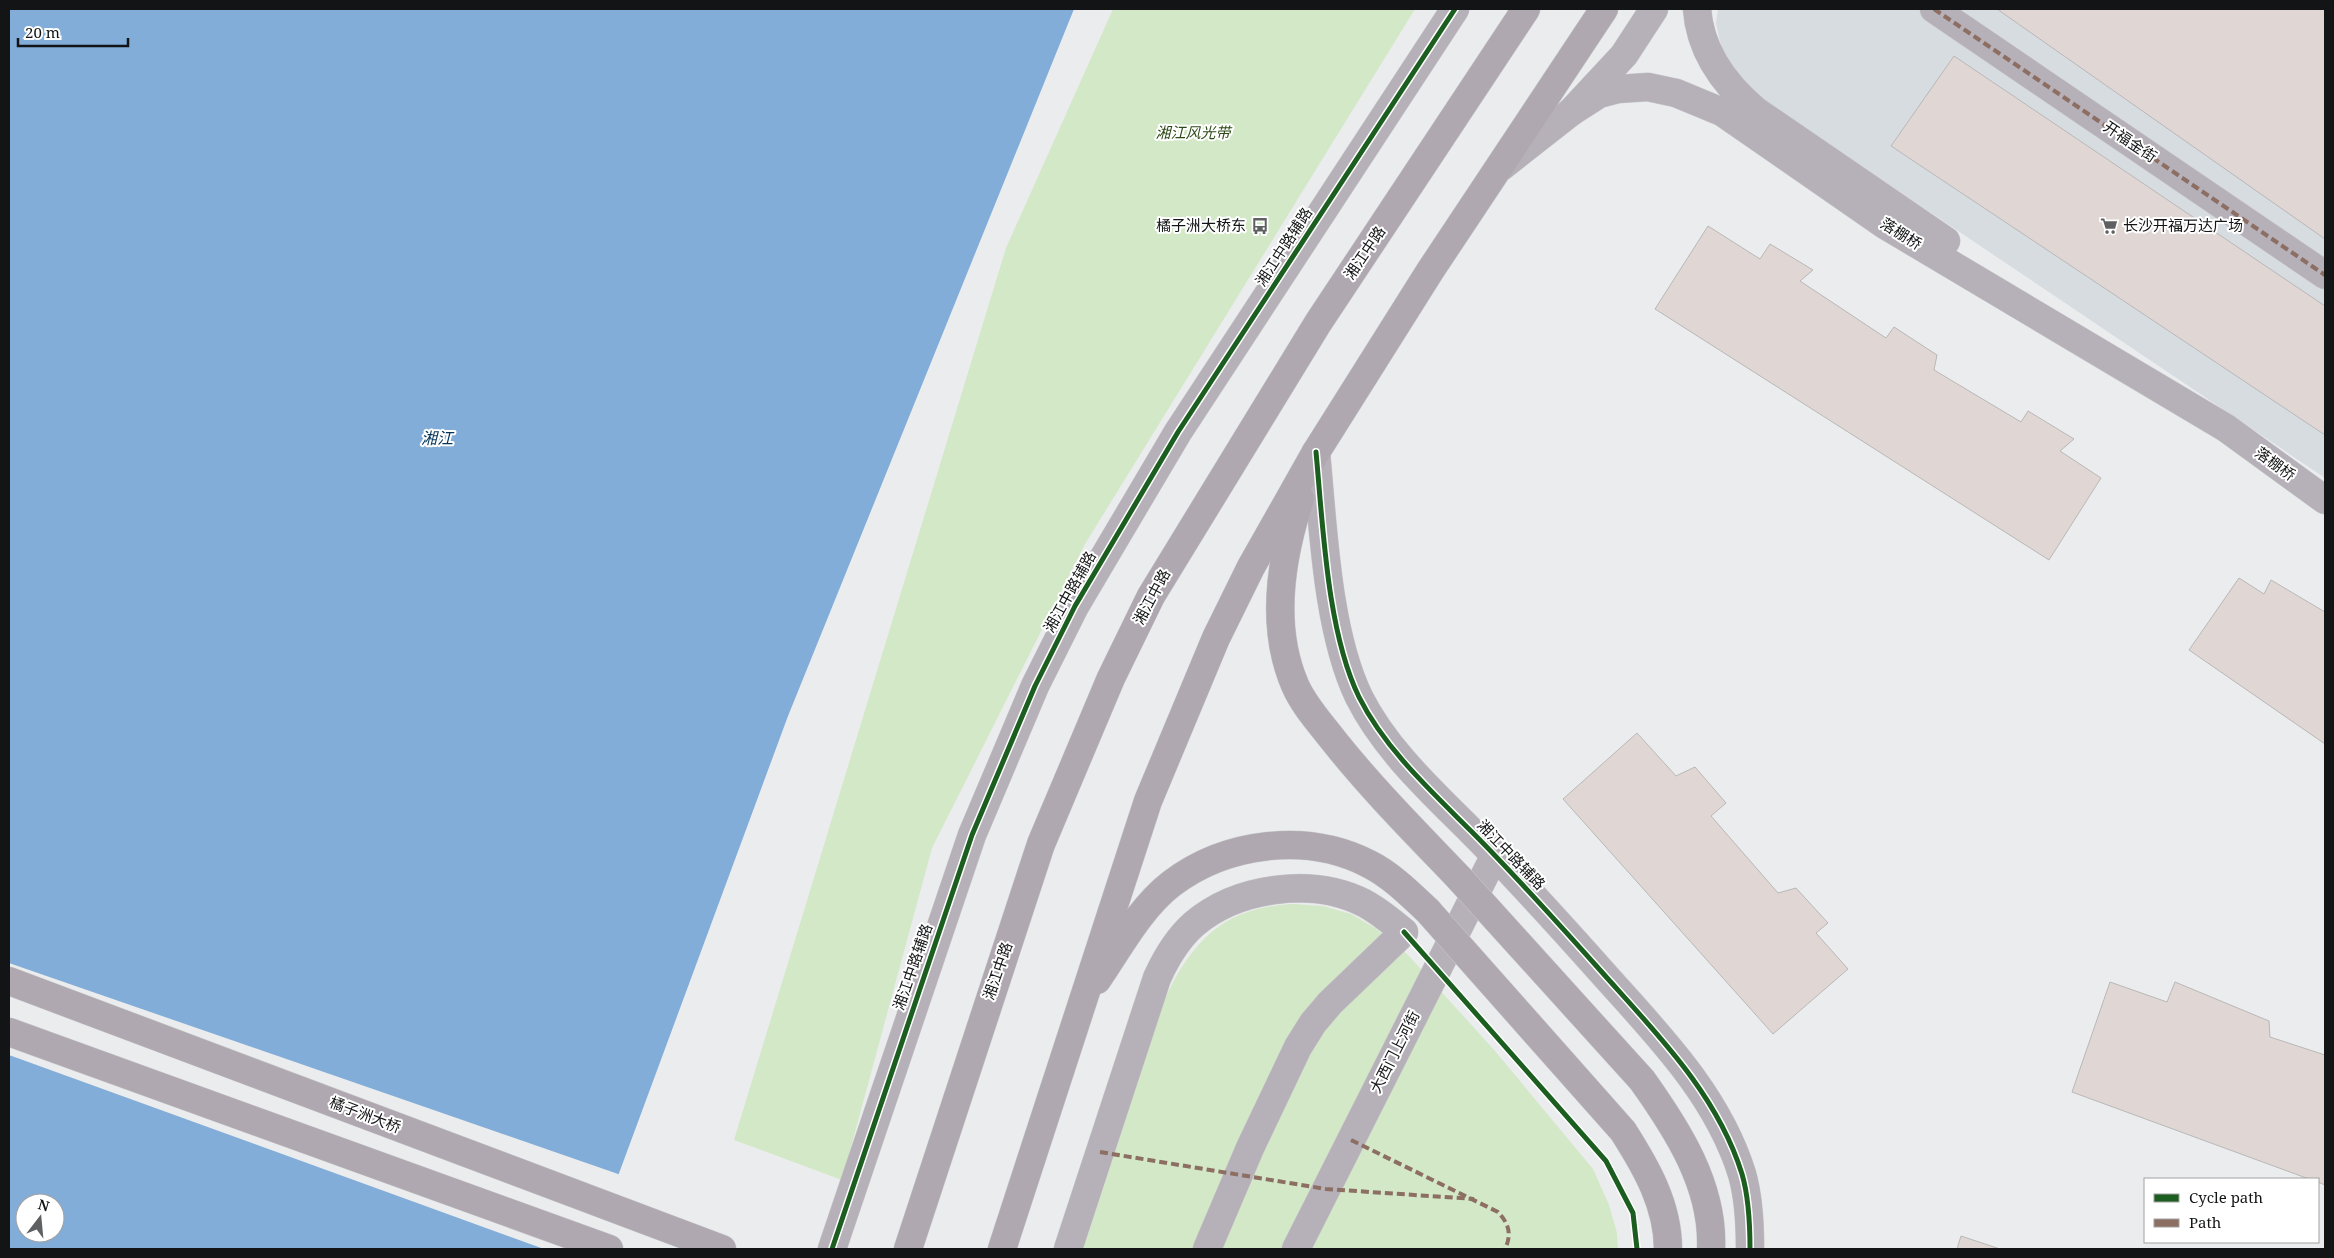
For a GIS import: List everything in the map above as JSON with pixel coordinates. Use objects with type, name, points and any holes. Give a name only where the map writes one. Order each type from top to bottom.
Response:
[{"type":"main road","name":"湘江中路","points":[[908,1249],[1041,844],[1112,678],[1151,596],[1318,323],[1526,9]]},
{"type":"main road","points":[[1002,1249],[1148,801],[1180,720],[1216,638],[1251,566],[1316,452],[1494,173],[1604,9]]},
{"type":"main road","points":[[1316,452],[1287,550],[1282,593],[1280,617],[1285,650],[1295,686],[1317,720],[1350,760],[1642,1080],[1668,1116],[1690,1158],[1706,1202],[1711,1249]]},
{"type":"main road","points":[[1081,1004],[1136,924],[1171,884],[1200,868],[1235,853],[1271,844],[1304,846],[1338,853],[1369,864],[1405,889],[1428,911],[1623,1131],[1646,1167],[1661,1204],[1668,1249]]},
{"type":"main road","name":"橘子洲大桥","points":[[9,981],[722,1249]]},
{"type":"main road","points":[[9,1032],[609,1249]]},
{"type":"street","name":"湘江中路辅路","points":[[832,1249],[972,835],[1035,686],[1075,606],[1178,432],[1454,9]]},
{"type":"street","points":[[1494,173],[1571,112],[1624,55],[1654,9]]},
{"type":"street","name":"落棚桥","points":[[1698,9],[1707,47],[1722,76],[1736,94],[1756,111],[1896,208],[2325,494]]},
{"type":"street","name":"开福金街","points":[[1934,9],[2325,275]]},
{"type":"street","name":"落棚桥","points":[[1571,112],[1599,94],[1618,89],[1648,87],[1676,93],[1722,112],[1885,225],[2226,428],[2325,500]]},
{"type":"street","name":"湘江中路辅路","points":[[1316,452],[1326,557],[1336,615],[1346,666],[1360,699],[1389,743],[1430,790],[1495,855],[1680,1058],[1724,1131],[1742,1174],[1750,1217],[1750,1249]]},
{"type":"street","name":"大西门上河街","points":[[1296,1249],[1495,855]]},
{"type":"street","points":[[1068,1249],[1158,978],[1167,956],[1193,925],[1212,911],[1249,896],[1280,889],[1310,890],[1338,894],[1363,903],[1384,915],[1404,932],[1330,1003],[1298,1046],[1250,1148],[1206,1249]]},
{"type":"shaded area","points":[[1718,9],[2325,9],[2325,478],[1756,95],[1735,73],[1721,46],[1716,23]]},
{"type":"green space","name":"湘江风光带","points":[[1113,9],[1415,9],[1085,544],[932,848],[842,1180],[734,1140],[1006,248]]},
{"type":"green space","points":[[1294,904],[1323,906],[1351,914],[1375,928],[1408,955],[1495,1051],[1593,1169],[1609,1205],[1617,1233],[1618,1249],[1083,1249],[1119,1141],[1151,1034],[1170,989],[1182,967],[1196,948],[1222,924],[1241,914],[1262,908]]},
{"type":"water","name":"湘江","points":[[9,9],[1074,9],[788,716],[591,1249],[9,1249]]},
{"type":"pier","points":[[9,963],[621,1175],[594,1249],[544,1249],[9,1055]]},
{"type":"building","name":"长沙开福万达广场","points":[[1997,9],[2325,9],[2325,239]]},
{"type":"building","name":"长沙开福万达广场","points":[[1954,56],[2325,306],[2325,435],[1891,146]]},
{"type":"building","points":[[1708,226],[1760,259],[1770,244],[1813,270],[1800,281],[1886,338],[1894,327],[1937,355],[1934,370],[2021,422],[2028,411],[2074,439],[2060,451],[2101,478],[2049,560],[1655,309]]},
{"type":"building","points":[[2239,578],[2264,594],[2271,580],[2325,612],[2325,744],[2189,650]]},
{"type":"building","points":[[1637,733],[1676,776],[1695,767],[1726,803],[1711,816],[1778,893],[1796,888],[1828,923],[1816,933],[1848,969],[1773,1034],[1563,799]]},
{"type":"building","points":[[2110,982],[2167,1002],[2175,982],[2269,1021],[2270,1037],[2325,1055],[2325,1185],[2319,1182],[2319,1178],[2306,1178],[2072,1092]]},
{"type":"building","points":[[1961,1236],[2000,1249],[1957,1249]]},
{"type":"marked path","points":[[1934,9],[2325,275]]},
{"type":"marked path","points":[[1351,1140],[1498,1212],[1505,1221],[1509,1234],[1505,1249]]},
{"type":"marked path","points":[[1100,1152],[1326,1189],[1474,1199]]},
{"type":"cycle path","points":[[832,1249],[972,835],[1035,686],[1075,606],[1178,432],[1455,9]]},
{"type":"cycle path","points":[[1316,452],[1324,545],[1333,610],[1348,671],[1359,697],[1395,752],[1553,917],[1663,1040],[1701,1090],[1731,1145],[1742,1174],[1749,1211],[1750,1249]]},
{"type":"cycle path","points":[[1404,932],[1606,1161],[1633,1213],[1637,1249]]},
{"type":"place","name":"橘子洲大桥东","points":[[1260,226]]},
{"type":"place","name":"长沙开福万达广场","points":[[2109,226]]}]
